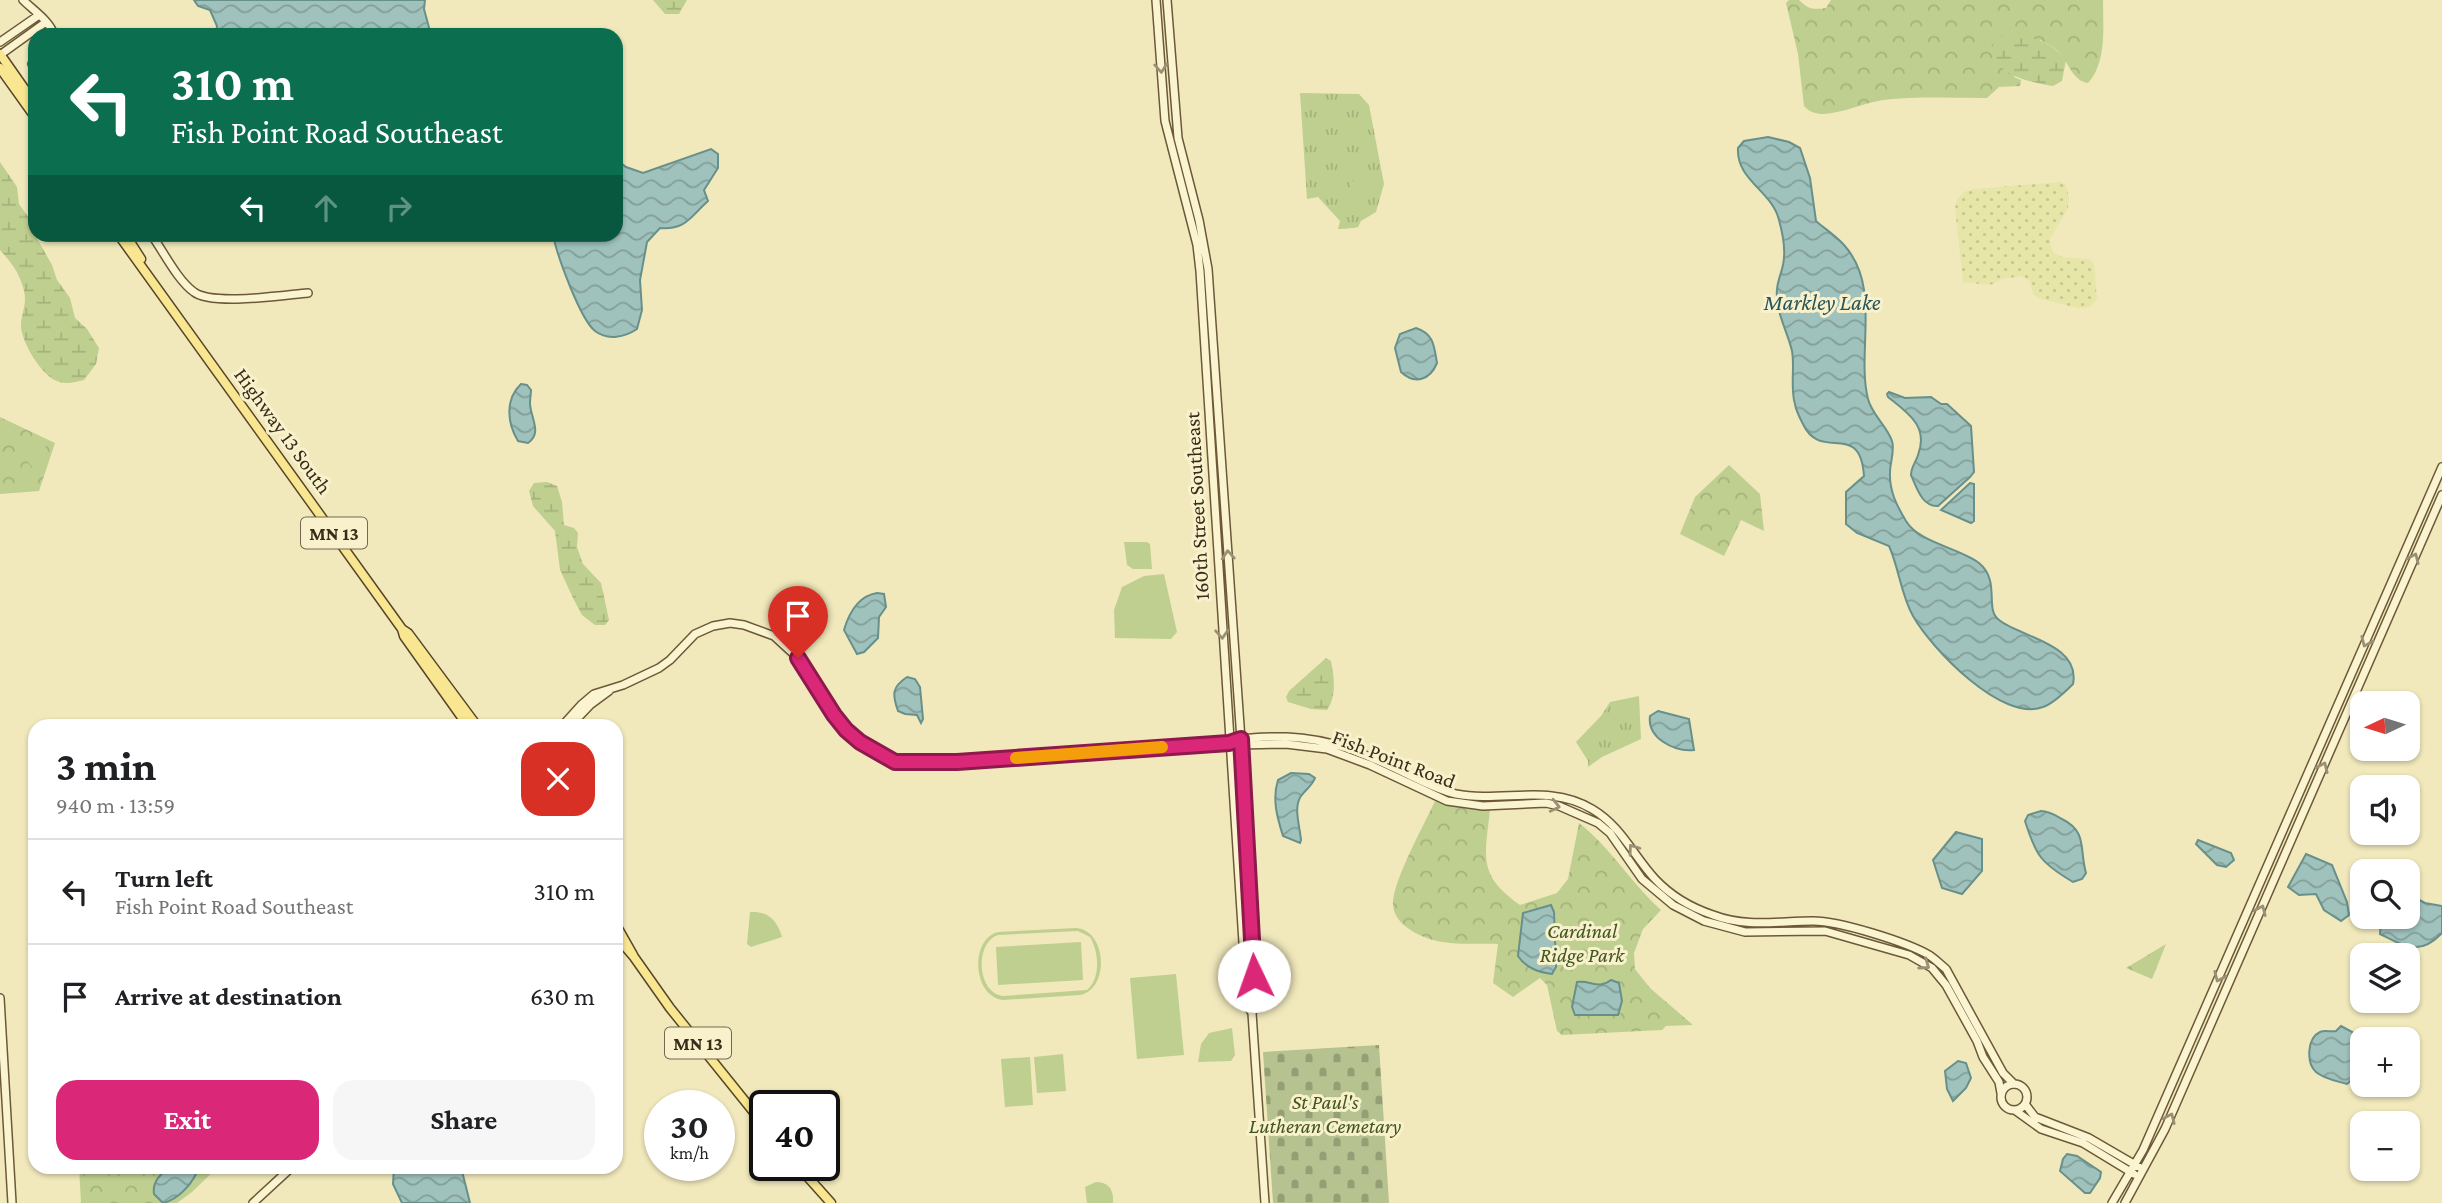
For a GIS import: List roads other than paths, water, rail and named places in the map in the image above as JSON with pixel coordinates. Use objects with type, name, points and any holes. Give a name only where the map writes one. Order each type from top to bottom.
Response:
[{"type":"main road","points":[[0,54],[28,94]]},
{"type":"main road","points":[[0,68],[28,107]]},
{"type":"main road","name":"Highway 13 South","points":[[124,242],[402,629],[414,640],[472,719]]},
{"type":"main road","name":"Highway 13 South","points":[[130,242],[159,288]]},
{"type":"main road","name":"Highway 13 South","points":[[402,629],[404,636],[463,719]]},
{"type":"main road","name":"MN 13","points":[[623,936],[634,957]]},
{"type":"main road","name":"MN 13","points":[[623,944],[749,1106]]},
{"type":"main road","points":[[811,1181],[831,1203]]},
{"type":"street","points":[[23,0],[51,28]]},
{"type":"street","name":"160th Street Southeast","points":[[1156,0],[1165,121],[1197,244],[1200,271],[1247,1005],[1252,1013]]},
{"type":"street","name":"160th Street Southeast","points":[[1167,0],[1178,138],[1199,220],[1208,269],[1241,743],[1256,1004],[1252,1013],[1265,1203]]},
{"type":"street","points":[[0,42],[39,15]]},
{"type":"street","points":[[37,28],[46,22]]},
{"type":"street","points":[[0,54],[28,35]]},
{"type":"street","points":[[157,242],[187,286],[196,294],[218,300],[309,293]]},
{"type":"street","points":[[2112,1203],[2133,1168],[2442,467]]},
{"type":"street","points":[[2125,1203],[2165,1129],[2442,495]]},
{"type":"street","name":"Fish Point Road","points":[[612,688],[659,668],[695,634],[713,626],[730,623],[774,636],[798,658],[846,730],[860,742],[895,762],[957,762],[1229,743],[1286,744],[1327,749],[1370,765],[1447,801],[1483,806],[1546,803],[1559,806],[1598,823],[1610,833],[1642,879],[1673,905],[1704,921],[1745,932],[1825,930],[1909,955],[1932,968],[1946,985],[1978,1041],[1983,1057],[1999,1082],[2001,1093]]},
{"type":"street","points":[[568,719],[587,698],[612,688]]},
{"type":"street","points":[[577,719],[612,688]]},
{"type":"street","name":"Fish Point Road","points":[[1241,743],[1304,738],[1343,745],[1455,794],[1486,797],[1551,795],[1571,799],[1608,819],[1656,880],[1683,901],[1703,911],[1727,920],[1746,923],[1823,921],[1916,948],[1945,969],[2003,1073],[2014,1084]]},
{"type":"street","points":[[0,998],[12,1203]]},
{"type":"street","points":[[2139,1179],[2133,1168],[2089,1138],[2041,1121],[2025,1104],[2025,1090],[2020,1086],[2006,1086],[2001,1093],[2003,1106],[2016,1111],[2041,1129],[2083,1143],[2133,1168],[2144,1171]]},
{"type":"street","points":[[2016,1111],[2025,1104]]},
{"type":"street","points":[[253,1203],[284,1174]]},
{"type":"water","points":[[194,0],[425,0],[424,9],[429,28],[217,28],[210,10],[198,6]]},
{"type":"water","name":"Markley Lake","points":[[1768,137],[1800,148],[1810,178],[1816,221],[1844,245],[1862,280],[1866,320],[1865,380],[1870,405],[1892,441],[1890,479],[1897,504],[1906,521],[1920,535],[1971,558],[1986,570],[1993,609],[1999,620],[2047,643],[2068,660],[2073,670],[2073,684],[2043,707],[2026,709],[2008,704],[1969,680],[1935,646],[1913,616],[1889,546],[1857,533],[1846,524],[1846,492],[1864,476],[1861,459],[1855,449],[1848,445],[1820,441],[1811,435],[1797,412],[1793,392],[1792,351],[1777,297],[1784,257],[1779,220],[1769,201],[1748,177],[1739,159],[1738,148],[1744,141]]},
{"type":"water","points":[[711,149],[718,154],[718,168],[704,190],[708,201],[682,225],[660,228],[647,242],[640,280],[642,310],[637,329],[616,337],[605,336],[589,324],[576,301],[555,242],[623,242],[623,165],[643,173]]},
{"type":"water","points":[[1416,328],[1430,337],[1437,363],[1422,379],[1406,376],[1401,372],[1395,348],[1400,334]]},
{"type":"water","points":[[521,384],[527,385],[531,390],[535,434],[528,443],[518,441],[509,411],[512,397]]},
{"type":"water","points":[[1889,392],[1905,398],[1931,397],[1941,404],[1947,404],[1971,426],[1974,472],[1938,506],[1924,500],[1911,475],[1921,445],[1919,428],[1909,415],[1888,397]]},
{"type":"water","points":[[1970,483],[1974,484],[1974,521],[1971,523],[1941,510]]},
{"type":"water","points":[[877,593],[884,594],[886,607],[879,617],[878,638],[864,652],[857,654],[844,630],[860,602]]},
{"type":"water","points":[[907,677],[915,679],[920,687],[923,719],[921,723],[917,715],[898,711],[896,705],[896,688]]},
{"type":"water","points":[[1658,711],[1689,719],[1694,750],[1678,749],[1657,737],[1650,724],[1650,716]]},
{"type":"water","points":[[1291,773],[1309,774],[1315,778],[1299,801],[1297,811],[1300,843],[1283,836],[1276,808],[1278,780]]},
{"type":"water","points":[[2041,811],[2054,815],[2076,830],[2081,842],[2086,873],[2082,879],[2073,882],[2041,858],[2025,821],[2028,815]]},
{"type":"water","points":[[1956,832],[1982,839],[1982,871],[1962,894],[1942,888],[1933,860]]},
{"type":"water","points":[[2198,840],[2231,853],[2234,860],[2226,867],[2217,865],[2196,844]]},
{"type":"water","points":[[2306,854],[2332,865],[2347,902],[2349,915],[2341,921],[2324,910],[2316,894],[2299,895],[2288,887]]},
{"type":"water","points":[[2420,900],[2442,906],[2442,933],[2426,945],[2420,947],[2420,943],[2400,943],[2380,934],[2380,929],[2420,929]]},
{"type":"water","points":[[1551,905],[1554,912],[1556,967],[1552,974],[1533,969],[1518,956],[1523,913]]},
{"type":"water","points":[[1611,980],[1619,983],[1622,1001],[1618,1015],[1575,1015],[1572,1007],[1577,982],[1602,984]]},
{"type":"water","points":[[2341,1026],[2350,1031],[2350,1081],[2347,1084],[2316,1072],[2309,1057],[2310,1045],[2316,1035],[2322,1031],[2336,1031]]},
{"type":"water","points":[[1958,1061],[1966,1063],[1971,1078],[1966,1088],[1953,1101],[1947,1089],[1945,1071]]},
{"type":"water","points":[[2067,1154],[2077,1156],[2101,1172],[2090,1193],[2085,1193],[2060,1171]]},
{"type":"water","points":[[196,1174],[182,1192],[163,1203],[154,1194],[154,1185],[161,1175]]},
{"type":"water","points":[[394,1174],[463,1174],[470,1203],[402,1203],[393,1184]]},
{"type":"park label","name":"Cardinal Ridge Park","points":[[1582,943]]},
{"type":"park label","name":"St Paul's Lutheran Cemetary","points":[[1325,1114]]}]
